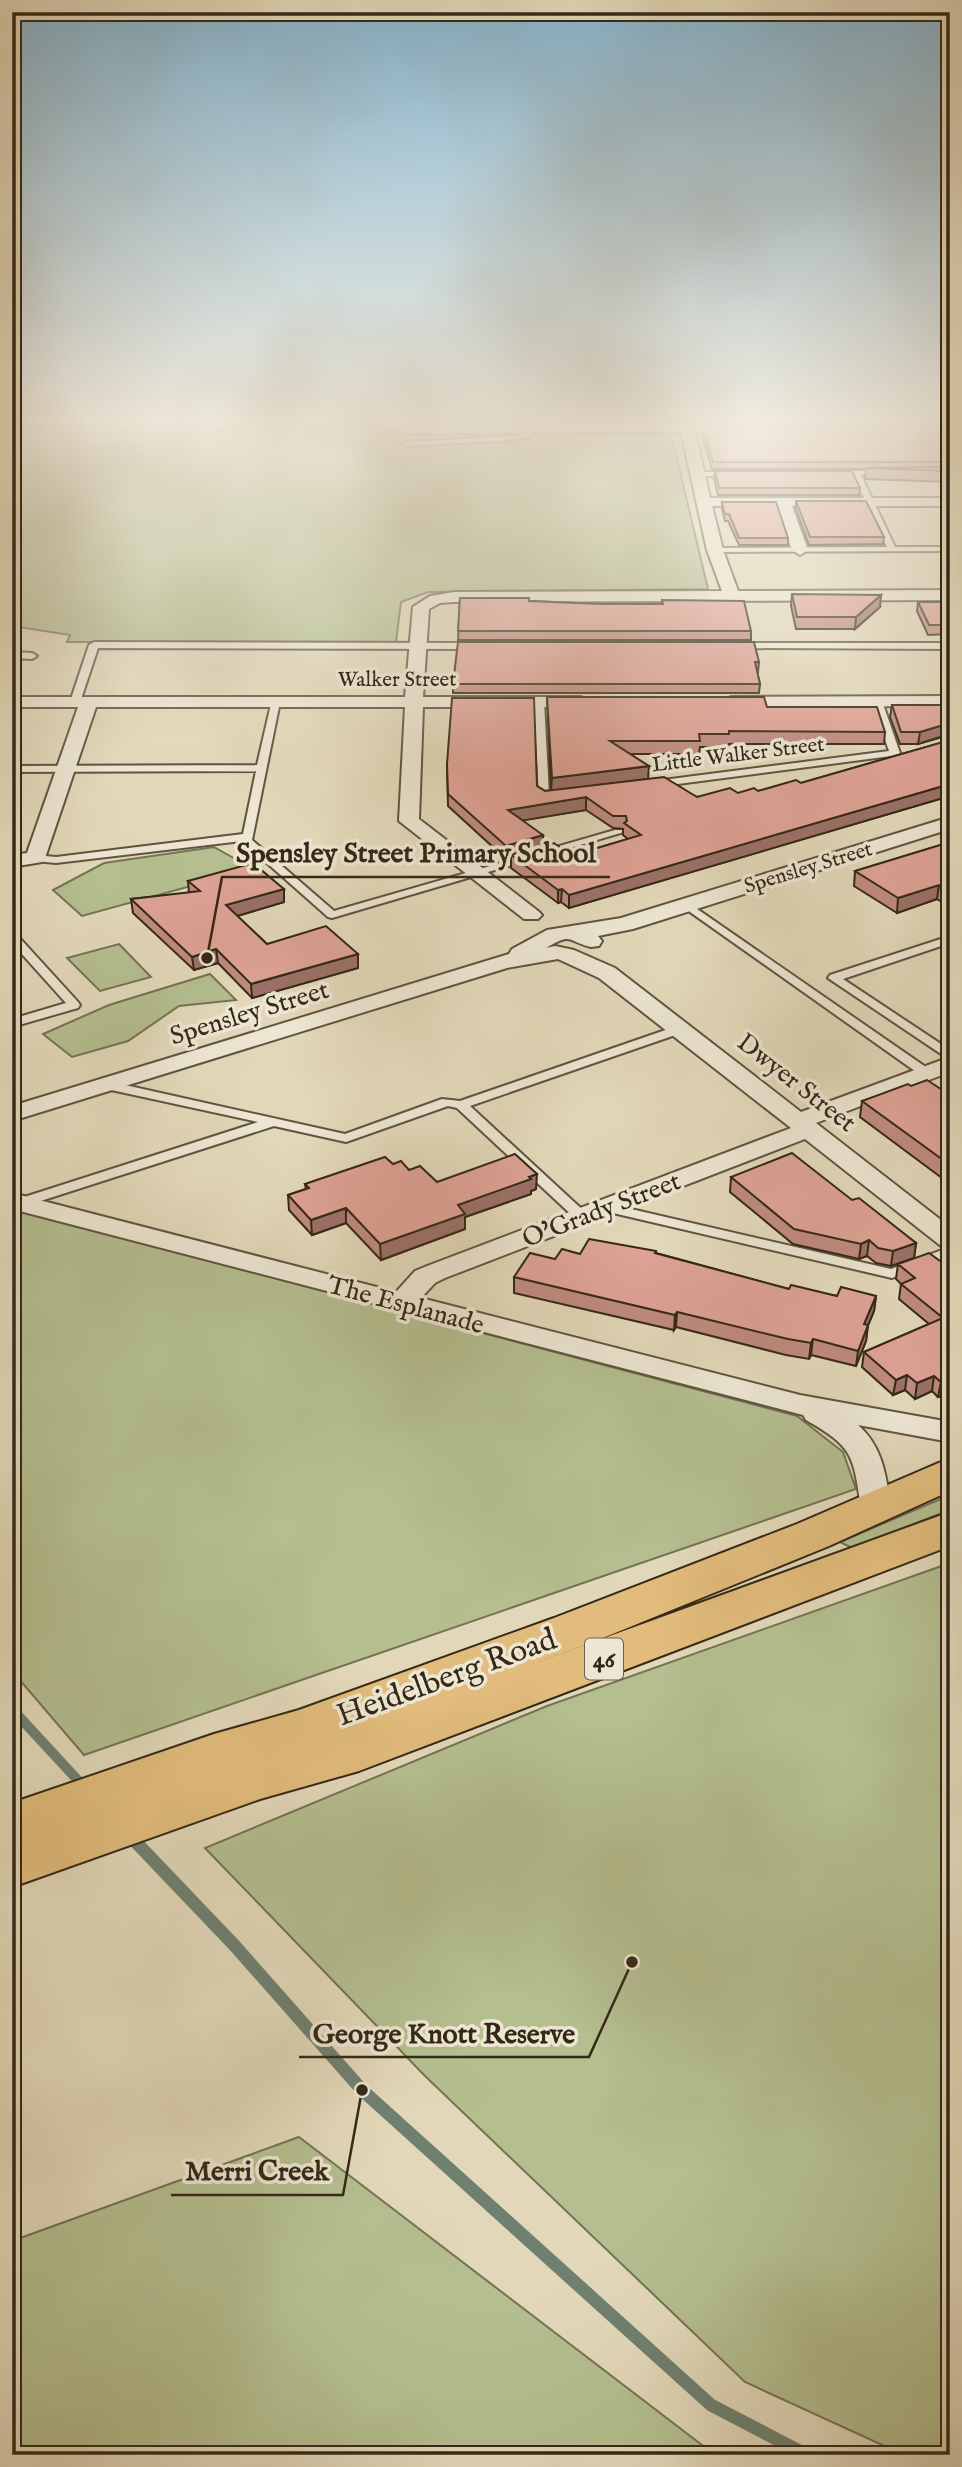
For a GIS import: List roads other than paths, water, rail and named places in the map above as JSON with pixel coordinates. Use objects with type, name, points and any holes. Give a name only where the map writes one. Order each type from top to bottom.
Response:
[{"type":"main road","name":"Heidelberg Road","points":[[12,1865],[243,1764],[306,1727],[571,1631],[813,1535],[950,1474]]},
{"type":"main road","name":"Heidelberg Road","points":[[12,1825],[243,1764],[341,1757],[950,1528]]},
{"type":"street","points":[[712,534],[715,550],[732,595]]},
{"type":"street","points":[[794,534],[800,550]]},
{"type":"street","points":[[531,915],[409,821],[421,607],[437,598],[950,595]]},
{"type":"street","points":[[714,702],[950,701]]},
{"type":"street","name":"Walker Street","points":[[12,702],[593,702]]},
{"type":"street","points":[[12,861],[35,858],[67,768],[82,702]]},
{"type":"street","name":"Spensley Street","points":[[12,1114],[503,962],[555,950],[578,954],[587,941],[625,924],[950,823]]},
{"type":"street","name":"Dwyer Street","points":[[587,941],[607,973]]},
{"type":"street","name":"Dwyer Street","points":[[555,950],[607,973],[950,1240]]},
{"type":"street","name":"O'Grady Street","points":[[401,1303],[425,1277],[436,1272],[606,1207],[950,1064]]},
{"type":"street","name":"The Esplanade","points":[[16,1202],[800,1405],[950,1432]]},
{"type":"street","name":"The Esplanade","points":[[800,1405],[848,1431],[868,1455],[876,1507]]},
{"type":"lane","points":[[884,534],[892,550]]},
{"type":"lane","points":[[715,550],[950,549]]},
{"type":"lane","points":[[82,702],[94,645],[485,646]]},
{"type":"lane","points":[[732,646],[950,646]]},
{"type":"lane","points":[[12,655],[32,656]]},
{"type":"lane","points":[[877,701],[895,753]]},
{"type":"lane","points":[[275,702],[247,841],[332,915],[619,832]]},
{"type":"lane","points":[[539,702],[544,798],[571,794]]},
{"type":"lane","name":"Little Walker Street","points":[[639,786],[909,753]]},
{"type":"lane","points":[[12,769],[262,768]]},
{"type":"lane","points":[[35,858],[56,860],[248,837]]},
{"type":"lane","points":[[687,905],[919,1079]]},
{"type":"lane","points":[[12,936],[74,1005],[12,1023]]},
{"type":"lane","points":[[950,939],[834,978],[950,1056]]},
{"type":"lane","points":[[461,1105],[680,1029]]},
{"type":"lane","points":[[107,1085],[346,1138],[447,1102],[461,1105],[581,1216]]},
{"type":"lane","points":[[16,1202],[274,1122]]},
{"type":"lane","points":[[606,1207],[891,1273],[950,1251]]},
{"type":"waterway","points":[[12,1709],[85,1788]]},
{"type":"waterway","points":[[130,1836],[235,1946],[362,2090],[711,2405],[807,2455]]},
{"type":"place","name":"Spensley Street Primary School","points":[[207,958]]},
{"type":"place","name":"George Knott Reserve","points":[[632,1962]]},
{"type":"place","name":"Merri Creek","points":[[362,2090]]}]
